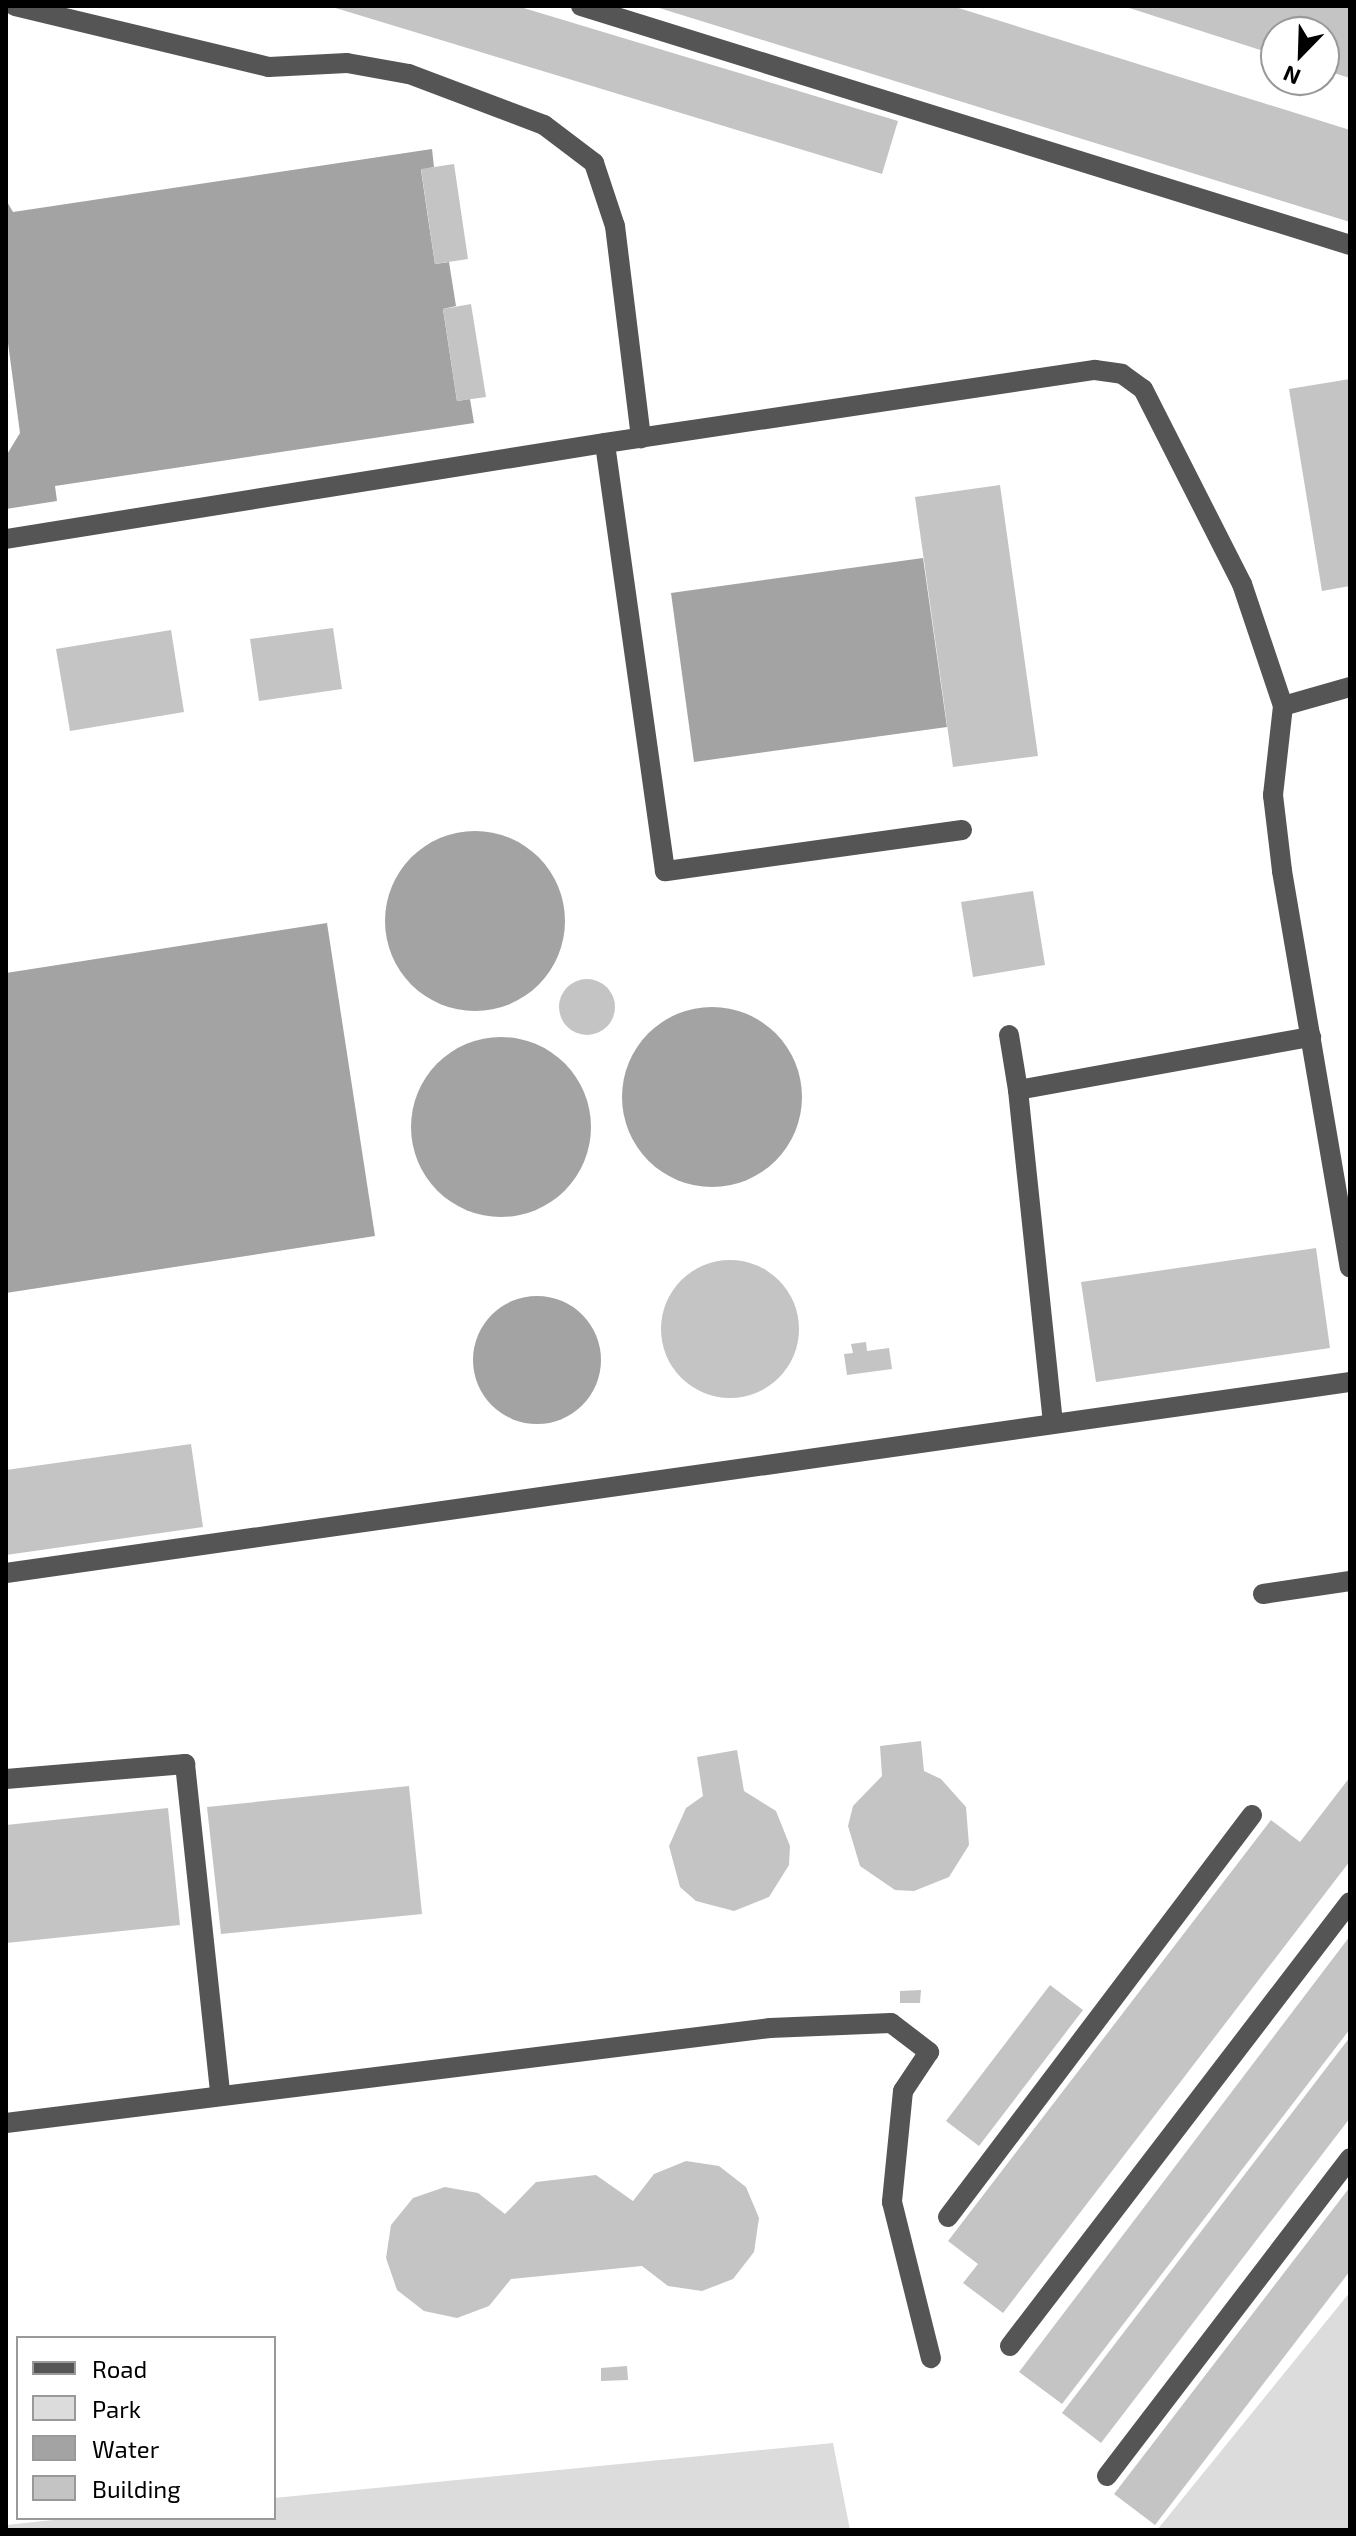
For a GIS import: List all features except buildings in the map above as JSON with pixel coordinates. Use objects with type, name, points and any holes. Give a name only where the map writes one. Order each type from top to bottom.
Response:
[{"type":"street","points":[[15,6],[39,9],[269,67],[347,63],[409,74],[544,125],[594,163],[615,226],[641,438]]},
{"type":"street","points":[[581,6],[1350,245]]},
{"type":"street","points":[[6,539],[1066,373],[1122,374],[1150,400],[1206,506],[1264,639],[1283,706],[1273,795],[1350,1267]]},
{"type":"street","points":[[605,443],[665,871],[962,830]]},
{"type":"street","points":[[1283,706],[1350,687]]},
{"type":"street","points":[[1009,1035],[1018,1090],[1053,1423]]},
{"type":"street","points":[[1018,1090],[1311,1037]]},
{"type":"street","points":[[6,1573],[1350,1382]]},
{"type":"street","points":[[1263,1594],[1350,1581]]},
{"type":"street","points":[[6,1779],[185,1764],[220,2094]]},
{"type":"street","points":[[948,2217],[1252,1815]]},
{"type":"street","points":[[1010,2346],[1350,1902]]},
{"type":"street","points":[[6,2123],[770,2028],[891,2023],[929,2052],[903,2091],[892,2202],[931,2358]]},
{"type":"street","points":[[1107,2476],[1350,2158]]},
{"type":"green space","points":[[1350,2292],[1350,2530],[1157,2530]]},
{"type":"green space","points":[[833,2443],[850,2530],[6,2530],[6,2525],[53,2520],[276,2520],[276,2498]]},
{"type":"water","points":[[432,149],[434,167],[421,170],[435,264],[449,262],[456,306],[443,309],[457,401],[470,399],[474,423],[55,486],[57,501],[6,509],[6,456],[20,433],[6,328],[6,200],[13,212]]},
{"type":"water","points":[[923,558],[947,727],[694,762],[671,593]]},
{"type":"water","points":[[475,831],[509,838],[539,857],[558,887],[565,921],[558,955],[539,985],[509,1004],[475,1011],[441,1004],[411,985],[392,955],[385,921],[392,887],[411,857],[441,838]]},
{"type":"water","points":[[327,923],[375,1236],[6,1293],[6,973]]},
{"type":"water","points":[[712,1007],[746,1014],[776,1033],[795,1063],[802,1097],[795,1131],[776,1161],[746,1180],[712,1187],[678,1180],[648,1161],[629,1131],[622,1097],[629,1063],[648,1033],[678,1014]]},
{"type":"water","points":[[501,1037],[535,1044],[565,1063],[584,1093],[591,1127],[584,1161],[565,1191],[535,1210],[501,1217],[467,1210],[437,1191],[418,1161],[411,1127],[418,1093],[437,1063],[467,1044]]},
{"type":"water","points":[[537,1296],[562,1301],[582,1315],[596,1335],[601,1360],[596,1385],[582,1405],[562,1419],[537,1424],[512,1419],[492,1405],[478,1385],[473,1360],[478,1335],[492,1315],[512,1301]]}]
